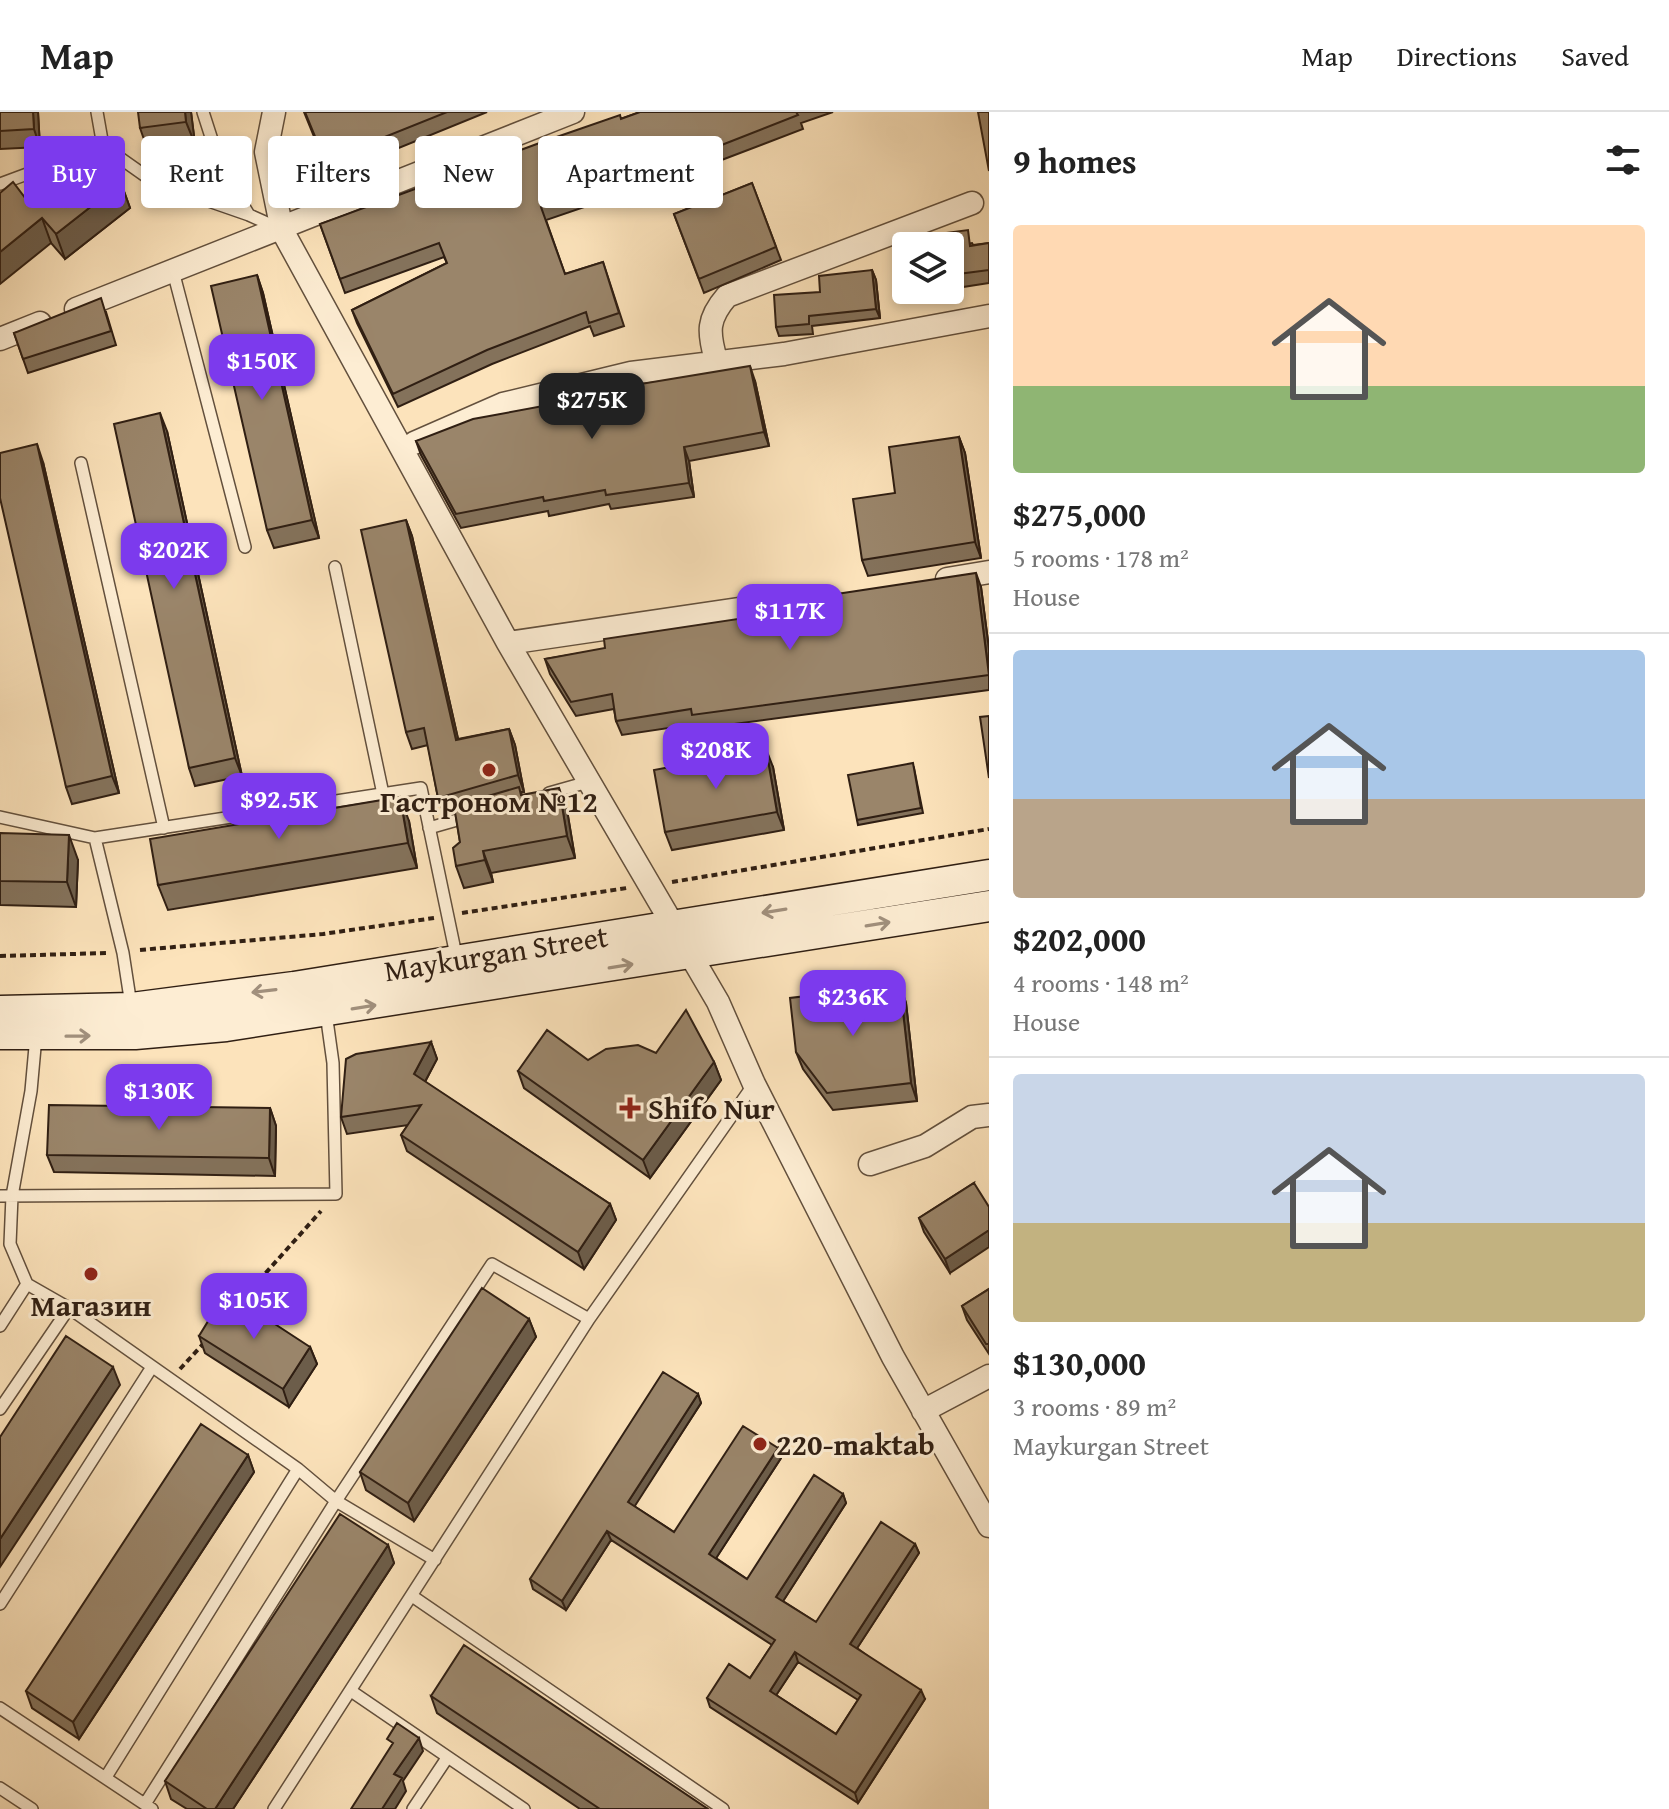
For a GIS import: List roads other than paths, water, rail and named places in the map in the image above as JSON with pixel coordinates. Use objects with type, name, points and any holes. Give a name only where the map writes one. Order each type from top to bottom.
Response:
[{"type":"main road","name":"Maykurgan Street","points":[[0,1011],[132,1008],[294,987],[989,875]]},
{"type":"main road","name":"Maykurgan Street","points":[[0,1034],[135,1034],[326,1013],[989,906]]},
{"type":"street","points":[[274,112],[266,152],[282,230],[508,643],[718,1002],[754,1084],[923,1411],[989,1526]]},
{"type":"street","points":[[0,339],[282,230],[573,112]]},
{"type":"street","points":[[716,360],[707,329],[716,309],[727,296],[972,203]]},
{"type":"street","points":[[402,448],[503,404],[631,373],[716,360],[784,354],[989,316]]},
{"type":"street","points":[[927,582],[989,572]]},
{"type":"street","points":[[508,643],[803,600]]},
{"type":"street","points":[[870,1164],[925,1146],[972,1117],[989,1115]]},
{"type":"street","points":[[923,1411],[989,1376]]},
{"type":"lane","points":[[97,112],[101,136]]},
{"type":"lane","points":[[203,112],[222,171],[249,215]]},
{"type":"lane","points":[[125,162],[154,182],[249,215],[282,230]]},
{"type":"lane","points":[[0,184],[24,175]]},
{"type":"lane","points":[[173,271],[245,547]]},
{"type":"lane","points":[[81,463],[164,828]]},
{"type":"lane","points":[[335,567],[383,794]]},
{"type":"lane","points":[[530,799],[588,782]]},
{"type":"lane","points":[[1,814],[95,838],[421,788],[457,960]]},
{"type":"lane","points":[[429,828],[487,811]]},
{"type":"lane","points":[[95,838],[123,953],[132,1008]]},
{"type":"lane","points":[[6,1196],[336,1194],[333,1063],[326,1013]]},
{"type":"lane","points":[[36,1035],[31,1091],[6,1196],[5,1245],[27,1284],[69,1308],[298,1469],[336,1501],[435,1560]]},
{"type":"lane","points":[[274,1809],[589,1319],[754,1084]]},
{"type":"lane","points":[[0,1708],[148,1807],[336,1501],[492,1264],[589,1319]]},
{"type":"lane","points":[[0,1326],[27,1284]]},
{"type":"lane","points":[[0,1409],[69,1308]]},
{"type":"lane","points":[[0,1604],[152,1367]]},
{"type":"lane","points":[[106,1777],[298,1469]]},
{"type":"lane","points":[[412,1596],[723,1809]]},
{"type":"lane","points":[[351,1691],[524,1809]]},
{"type":"lane","points":[[413,1809],[447,1758]]},
{"type":"lane","points":[[0,1788],[32,1809]]},
{"type":"place","name":"Гастроном №12","points":[[489,770]]},
{"type":"place","name":"Shifo Nur","points":[[630,1108]]},
{"type":"place","name":"Магазин","points":[[91,1274]]},
{"type":"place","name":"220-maktab","points":[[760,1444]]}]
